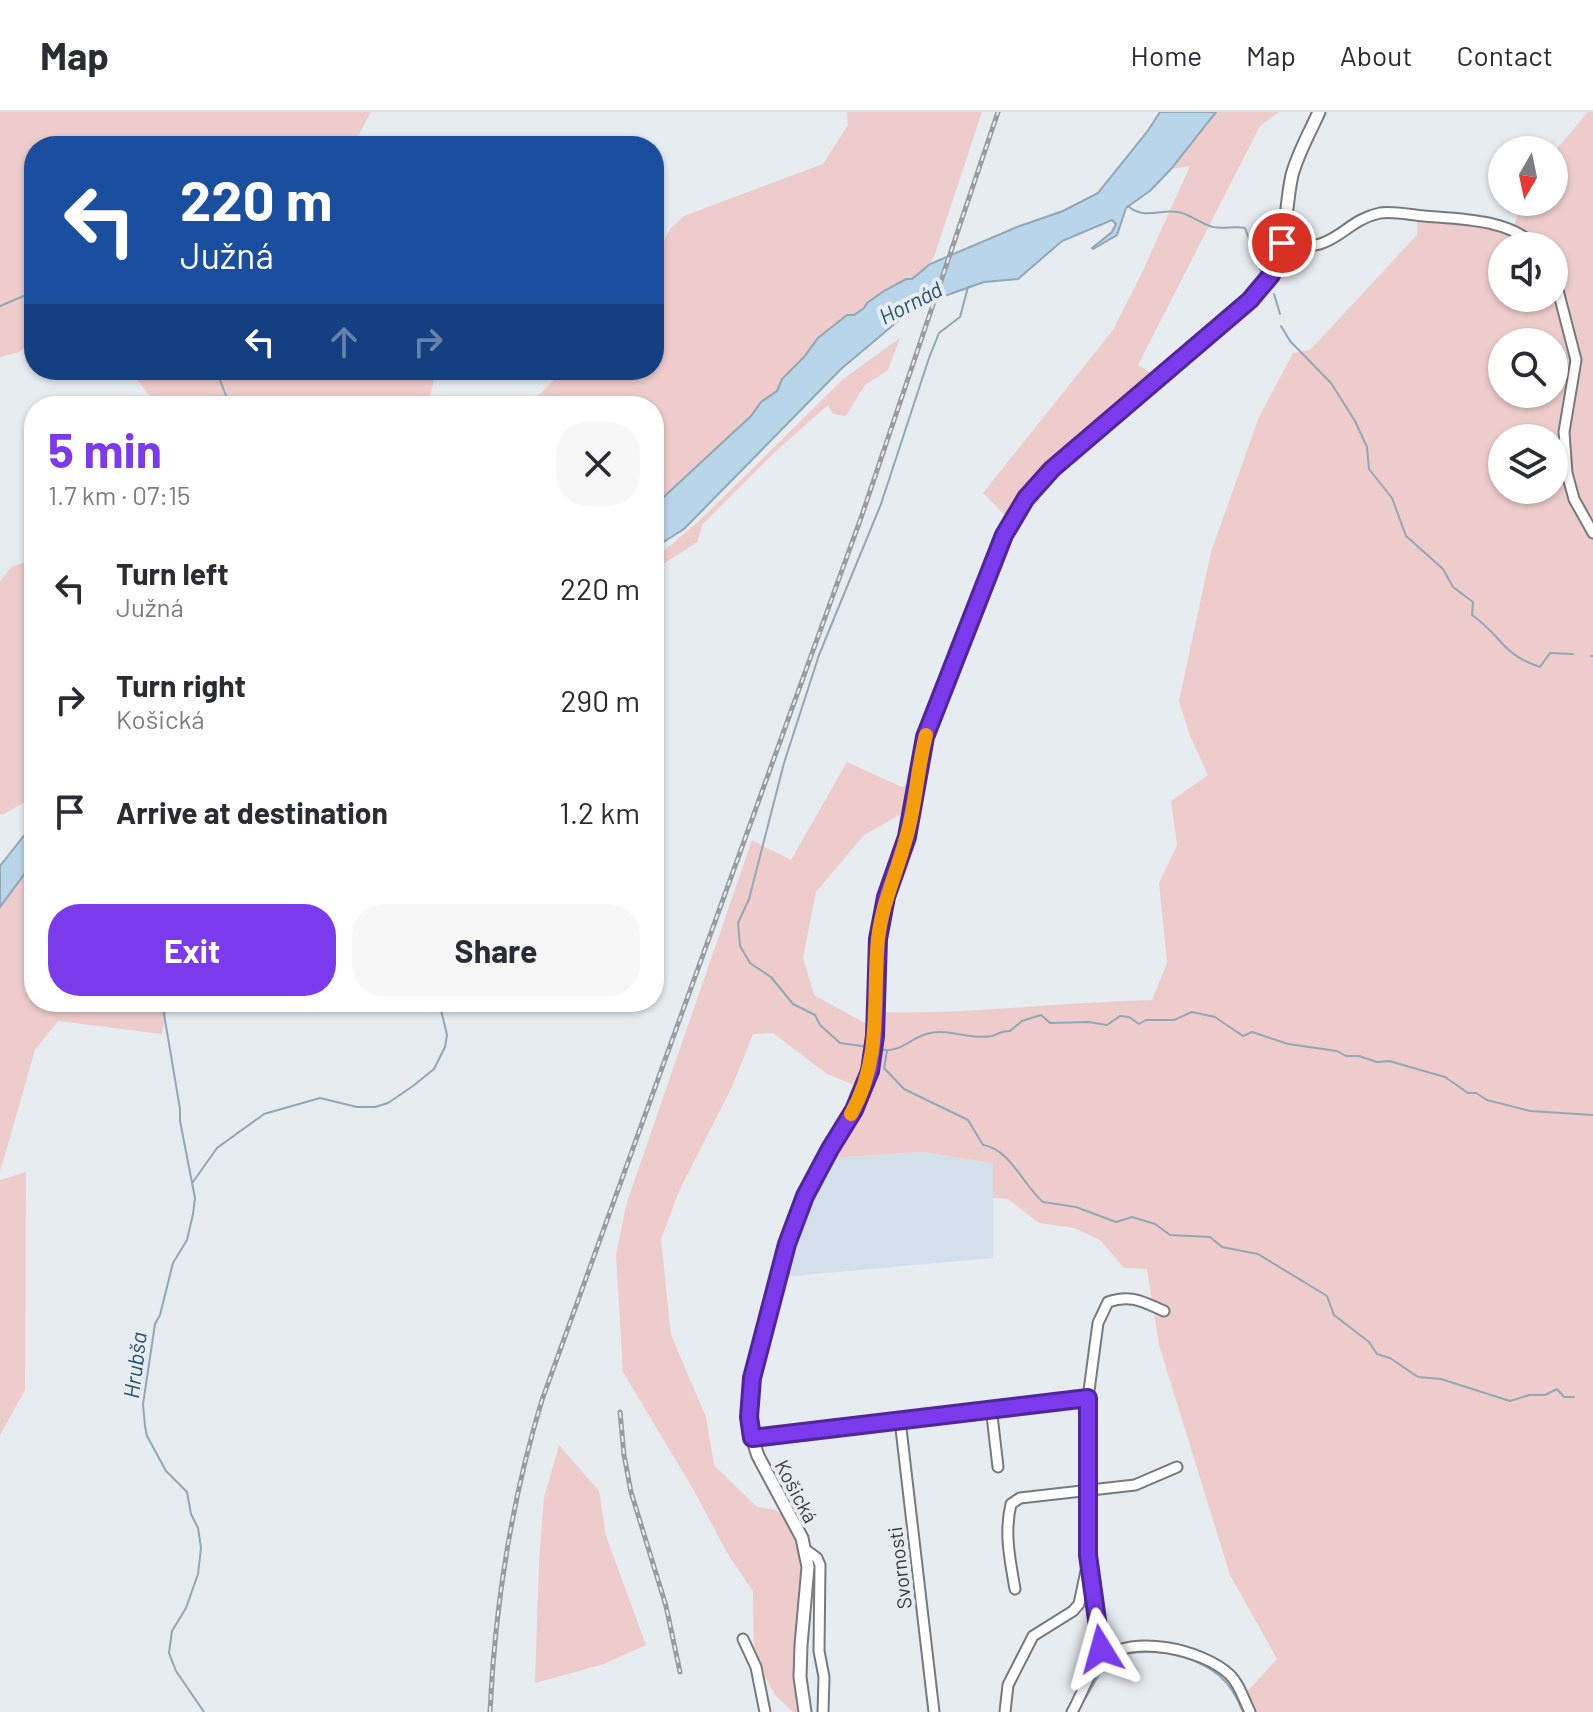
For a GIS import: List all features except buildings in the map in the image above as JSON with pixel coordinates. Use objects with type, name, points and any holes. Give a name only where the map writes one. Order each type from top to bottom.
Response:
[{"type":"street","name":"Košická","points":[[805,1712],[800,1677],[808,1567],[806,1550],[797,1526],[758,1456],[752,1438],[749,1417],[752,1378],[787,1244],[805,1196],[854,1110],[870,1071],[875,1032],[878,939],[886,897],[907,837],[925,737],[1004,535],[1026,498],[1052,469],[1232,318],[1267,279],[1282,243],[1294,170],[1319,112]]},
{"type":"street","points":[[1282,243],[1313,246],[1331,241],[1381,213],[1470,220],[1515,232]]},
{"type":"street","points":[[1564,312],[1576,360],[1564,432],[1567,473],[1574,499],[1593,533]]},
{"type":"street","points":[[1106,1656],[1101,1649],[1088,1555],[1088,1398],[1098,1323],[1108,1302],[1123,1297],[1164,1311]]},
{"type":"street","points":[[752,1438],[991,1407],[1088,1398]]},
{"type":"street","points":[[991,1407],[998,1467]]},
{"type":"street","name":"Svornosti","points":[[900,1420],[934,1712]]},
{"type":"street","points":[[1015,1589],[1007,1547],[1007,1521],[1011,1504],[1020,1498],[1135,1485],[1177,1467]]},
{"type":"street","points":[[806,1550],[817,1558],[820,1565],[819,1651],[824,1677],[823,1712]]},
{"type":"street","points":[[1005,1712],[1008,1685],[1033,1636],[1079,1604],[1088,1555]]},
{"type":"street","points":[[743,1639],[756,1667],[765,1712]]},
{"type":"street","points":[[1072,1712],[1095,1666],[1106,1656],[1126,1648],[1181,1649],[1203,1658],[1232,1676],[1250,1712]]},
{"type":"shaded area","points":[[0,112],[371,112],[358,136],[24,136],[24,348],[0,357]]},
{"type":"shaded area","points":[[847,112],[982,112],[935,254],[930,264],[912,279],[884,291],[864,308],[830,328],[782,379],[777,391],[761,402],[751,416],[664,497],[664,396],[537,396],[553,380],[664,380],[664,241],[670,229],[684,216],[823,164],[848,125]]},
{"type":"shaded area","points":[[1216,112],[1279,112],[1260,126],[1138,365],[1156,376],[1104,423],[1025,504],[1019,517],[1007,517],[983,493],[1113,330],[1190,166],[1171,169]]},
{"type":"shaded area","points":[[1588,112],[1593,112],[1593,1712],[1249,1712],[1243,1696],[1277,1659],[1230,1575],[1159,1345],[1147,1269],[1124,1268],[1100,1240],[1074,1228],[1039,1223],[1008,1199],[993,1198],[993,1163],[923,1152],[830,1158],[871,1058],[857,1086],[827,1074],[773,1033],[753,1034],[731,1089],[680,1189],[661,1239],[671,1335],[706,1417],[714,1465],[757,1507],[775,1510],[791,1520],[802,1553],[800,1712],[793,1712],[775,1695],[754,1656],[753,1591],[729,1556],[623,1372],[616,1254],[627,1202],[752,840],[791,860],[847,762],[902,787],[913,782],[910,809],[864,835],[816,892],[803,958],[814,995],[874,1028],[875,1012],[944,1012],[1152,1000],[1167,963],[1159,883],[1177,845],[1171,801],[1208,775],[1190,736],[1179,701],[1211,552],[1259,417],[1293,353],[1310,350],[1417,235],[1417,216],[1514,226],[1517,216],[1568,216],[1568,136]]},
{"type":"shaded area","points":[[900,338],[888,370],[865,385],[846,416],[833,414],[828,405],[775,452],[703,524],[697,542],[664,563],[664,551],[699,521],[843,379]]},
{"type":"shaded area","points":[[138,380],[434,380],[430,396],[149,396]]},
{"type":"shaded area","points":[[24,562],[24,803],[2,815],[0,582],[11,567]]},
{"type":"shaded area","points":[[24,875],[24,1012],[167,1012],[162,1034],[58,1021],[35,1050],[0,1172],[0,907]]},
{"type":"shaded area","points":[[923,1152],[993,1163],[993,1258],[782,1277],[786,1258],[813,1187],[830,1158]]},
{"type":"shaded area","points":[[26,1172],[25,1390],[0,1435],[0,1180]]},
{"type":"shaded area","points":[[559,1445],[599,1491],[606,1536],[646,1645],[604,1664],[535,1683],[544,1498]]},
{"type":"water","name":"Hornád","points":[[1160,112],[1216,112],[1171,169],[1151,190],[1126,208],[1117,235],[1092,248],[1112,232],[1116,224],[1112,220],[1062,241],[1018,279],[984,282],[916,306],[841,369],[684,529],[664,542],[664,497],[751,416],[761,402],[777,391],[782,379],[818,338],[847,315],[854,315],[884,291],[912,279],[930,264],[1063,211],[1098,193]]},
{"type":"water","points":[[24,836],[24,875],[0,907],[0,866]]},
{"type":"waterway","points":[[1128,206],[1146,213],[1182,213],[1213,227],[1245,228],[1261,271]]},
{"type":"waterway","points":[[869,1047],[840,1043],[820,1025],[815,1015],[793,1004],[771,977],[750,963],[740,946],[738,923],[749,899],[784,763],[819,655],[881,504],[939,333],[960,317],[968,287]]},
{"type":"waterway","points":[[1274,294],[1280,314]]},
{"type":"waterway","points":[[0,306],[24,296]]},
{"type":"waterway","points":[[1281,326],[1290,341],[1331,383],[1355,421],[1367,447],[1369,469],[1392,498],[1406,536],[1443,569],[1453,587],[1473,602],[1472,615],[1510,651],[1527,662],[1540,667],[1550,653],[1573,654]]},
{"type":"waterway","points":[[220,380],[226,396]]},
{"type":"waterway","name":"Hrubša","points":[[164,1012],[195,1198],[187,1240],[173,1263],[155,1324],[143,1404],[147,1436],[166,1471],[187,1492],[191,1514],[198,1528],[201,1548],[198,1574],[186,1608],[172,1631],[169,1653],[176,1671],[204,1712]]},
{"type":"waterway","points":[[193,1182],[217,1148],[264,1114],[320,1098],[357,1107],[375,1107],[388,1103],[413,1086],[434,1069],[445,1047],[447,1035],[441,1012]]},
{"type":"waterway","points":[[879,1049],[896,1049],[930,1033],[992,1036],[1010,1031],[1022,1021],[1041,1015],[1050,1023],[1107,1025],[1120,1016],[1129,1017],[1139,1024],[1146,1020],[1174,1020],[1192,1012],[1215,1017],[1243,1036],[1252,1032],[1288,1044],[1337,1051],[1346,1056],[1359,1056],[1377,1062],[1389,1061],[1445,1077],[1468,1093],[1476,1093],[1487,1100],[1530,1111],[1593,1115]]},
{"type":"waterway","points":[[887,1051],[884,1068],[904,1089],[968,1120],[983,1145],[1009,1160],[1043,1202],[1076,1207],[1116,1222],[1132,1217],[1155,1224],[1170,1235],[1210,1237],[1222,1247],[1258,1254],[1327,1296],[1334,1315],[1369,1342],[1377,1354],[1390,1358],[1418,1377],[1441,1379],[1510,1401],[1529,1395],[1545,1395],[1557,1389],[1564,1397],[1574,1397]]},
{"type":"waterway","name":"Hrubša","points":[[1077,1712],[1109,1662],[1130,1653],[1168,1653]]},
{"type":"waterway","name":"Hrubša","points":[[1182,1656],[1220,1676],[1233,1691],[1243,1712]]},
{"type":"railway","points":[[490,1712],[506,1554],[542,1400],[862,515],[998,112]]},
{"type":"railway","points":[[620,1412],[631,1492],[666,1606],[680,1672]]},
{"type":"slow traffic","points":[[851,1114],[870,1071],[875,1036],[878,939],[886,897],[907,837],[926,735]]},
{"type":"route","points":[[1101,1649],[1088,1555],[1088,1398],[991,1407],[752,1438],[749,1417],[752,1378],[773,1290],[805,1196],[854,1110],[870,1071],[875,1036],[878,939],[886,897],[907,837],[925,737],[1004,535],[1026,498],[1052,469],[1250,300],[1271,275],[1282,243]]}]
